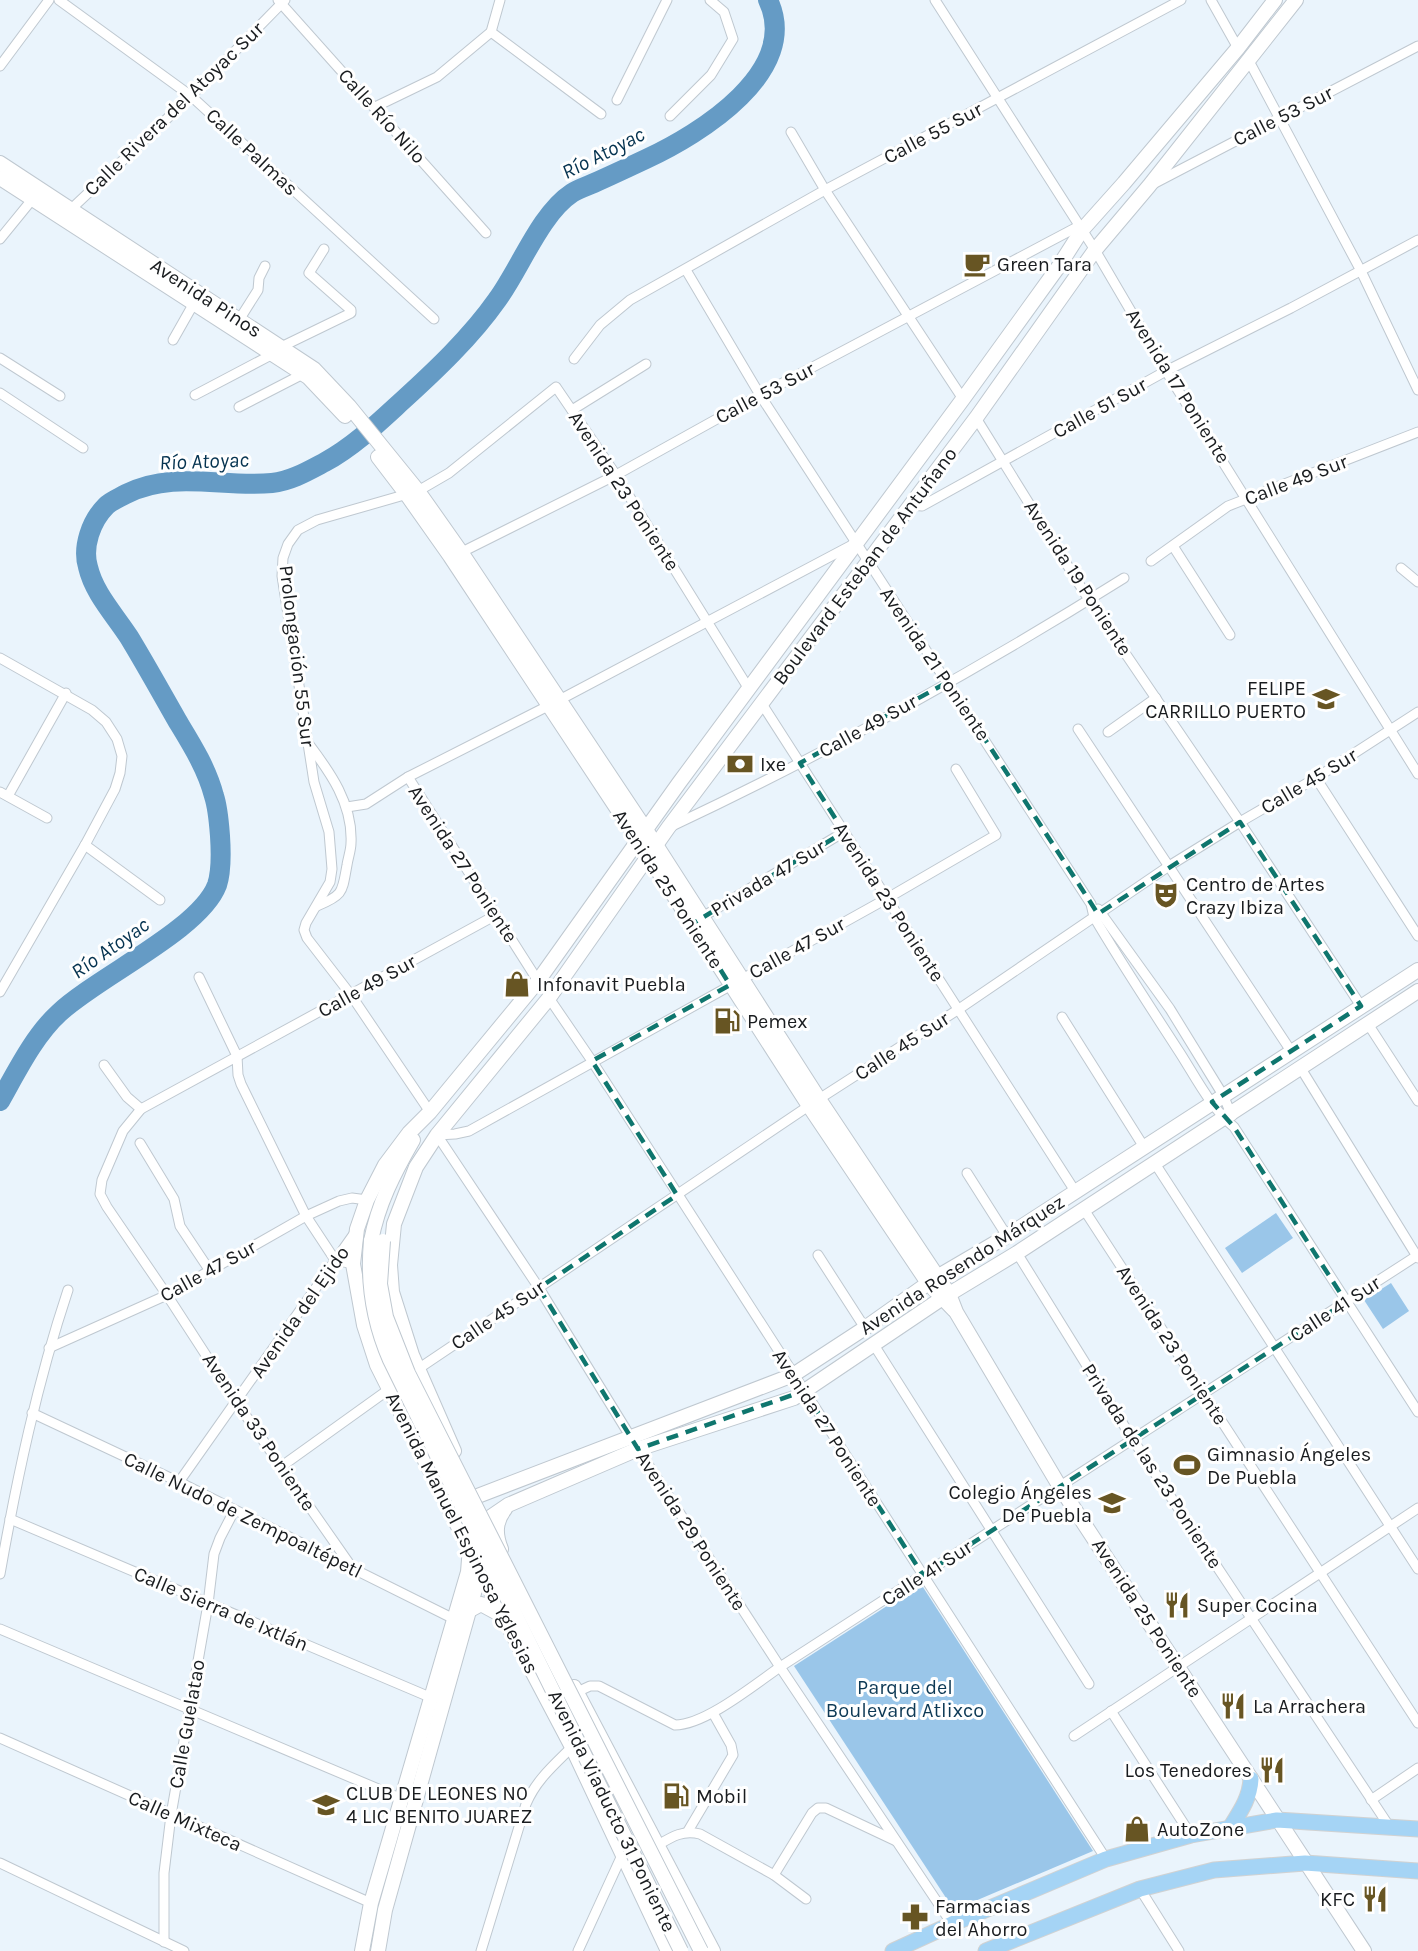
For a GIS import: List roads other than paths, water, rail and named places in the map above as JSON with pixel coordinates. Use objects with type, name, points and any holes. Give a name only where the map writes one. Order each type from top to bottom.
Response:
[{"type":"main road","name":"Boulevard Esteban de Antuñano","points":[[430,1112],[537,981],[748,688],[963,399],[1059,266],[1081,228],[1124,183],[1238,48],[1275,0]]},
{"type":"main road","name":"Boulevard Esteban de Antuñano","points":[[437,1135],[549,998],[668,828],[976,418],[1095,250],[1149,186],[1296,0]]},
{"type":"main road","name":"Avenida Pinos","points":[[0,163],[37,194],[194,303],[277,351],[314,369],[386,460]]},
{"type":"main road","name":"Avenida Pinos","points":[[0,177],[37,194]]},
{"type":"main road","name":"Avenida Pinos","points":[[67,214],[239,320],[345,409]]},
{"type":"main road","name":"Avenida 25 Poniente","points":[[386,460],[413,493],[455,554],[652,851],[814,1102],[956,1312],[1060,1486],[1364,1951]]},
{"type":"main road","name":"Avenida Rosendo Márquez","points":[[475,1497],[792,1374],[865,1328],[933,1280],[1006,1236],[1418,970]]},
{"type":"main road","name":"Avenida Rosendo Márquez","points":[[486,1520],[508,1505],[638,1449],[794,1398],[945,1296],[1017,1253],[1418,991]]},
{"type":"main road","name":"Avenida Manuel Espinosa Yglesias","points":[[430,1112],[409,1133],[385,1165],[367,1200],[357,1229],[353,1264],[364,1325],[388,1390],[572,1747],[668,1951]]},
{"type":"main road","name":"Avenida Viaducto 31 Poniente","points":[[430,1112],[385,1192],[375,1221],[386,1317],[408,1372],[701,1951]]},
{"type":"main road","name":"Avenida Manuel Espinosa Yglesias","points":[[437,1135],[416,1167],[394,1224],[390,1265],[392,1292],[418,1369],[486,1520],[713,1951]]},
{"type":"main road","name":"Avenida Viaducto 31 Poniente","points":[[416,1167],[393,1200],[369,1266],[374,1318],[390,1360],[681,1951]]},
{"type":"main road","points":[[378,1951],[385,1910],[470,1610],[475,1561],[475,1497]]},
{"type":"main road","points":[[475,1561],[503,1553],[496,1536],[497,1526],[500,1515],[508,1505]]},
{"type":"main road","points":[[362,1951],[370,1903],[454,1619],[475,1561],[486,1520]]},
{"type":"main road","points":[[470,1610],[482,1604],[503,1616]]},
{"type":"main road","points":[[1230,1828],[1244,1806],[1251,1779]]},
{"type":"main road","points":[[893,1951],[1106,1859],[1191,1835],[1277,1820],[1418,1829]]},
{"type":"main road","points":[[986,1951],[1140,1889],[1214,1870],[1305,1863],[1418,1871]]},
{"type":"main road","points":[[648,1905],[680,1888]]},
{"type":"street","points":[[0,66],[49,0]]},
{"type":"street","name":"Calle Palmas","points":[[59,0],[191,96],[434,319]]},
{"type":"street","points":[[375,106],[437,77],[491,32],[500,0]]},
{"type":"street","points":[[617,100],[667,0]]},
{"type":"street","points":[[670,116],[711,75],[733,39],[724,12],[710,0]]},
{"type":"street","name":"Avenida 17 Poniente","points":[[935,0],[996,99],[1095,250],[1166,371],[1418,774]]},
{"type":"street","name":"Calle 55 Sur","points":[[686,270],[825,190],[1181,0]]},
{"type":"street","points":[[1211,0],[1238,48]]},
{"type":"street","name":"Calle Rivera del Atoyac Sur","points":[[67,214],[191,96],[282,1]]},
{"type":"street","name":"Calle Río Nilo","points":[[282,1],[486,233]]},
{"type":"street","points":[[491,32],[600,114]]},
{"type":"street","name":"Calle 53 Sur","points":[[1149,186],[1418,46]]},
{"type":"street","points":[[1249,61],[1361,270],[1418,390]]},
{"type":"street","points":[[791,132],[825,190],[963,399]]},
{"type":"street","points":[[0,239],[37,194]]},
{"type":"street","name":"Calle 53 Sur","points":[[455,554],[616,475],[760,395],[1081,228]]},
{"type":"street","name":"Calle 51 Sur","points":[[911,505],[922,506],[1166,371],[1418,240]]},
{"type":"street","points":[[195,395],[351,313],[351,310],[331,290],[309,273],[324,249]]},
{"type":"street","points":[[239,320],[258,290],[259,278],[265,266]]},
{"type":"street","points":[[574,359],[600,326],[630,300],[686,270]]},
{"type":"street","name":"Avenida 21 Poniente","points":[[686,270],[760,395],[855,544],[948,682],[1091,904],[1170,1009],[1217,1099]]},
{"type":"street","points":[[173,340],[194,303]]},
{"type":"street","points":[[0,358],[60,396]]},
{"type":"street","points":[[572,410],[646,364]]},
{"type":"street","points":[[239,407],[303,374]]},
{"type":"street","name":"Avenida 23 Poniente","points":[[556,387],[616,475],[748,688]]},
{"type":"street","name":"Prolongación 55 Sur","points":[[351,995],[307,938],[304,930],[330,882],[332,869],[329,832],[314,782],[307,741],[282,576],[283,558],[288,544],[298,530],[317,520],[413,493],[449,472],[556,387]]},
{"type":"street","points":[[0,393],[83,448]]},
{"type":"street","name":"Avenida 19 Poniente","points":[[976,418],[1089,600],[1240,822],[1361,1006]]},
{"type":"street","name":"Calle 49 Sur","points":[[1151,561],[1228,506],[1418,432]]},
{"type":"street","points":[[347,807],[366,804],[408,777],[554,703],[855,544]]},
{"type":"street","points":[[1173,546],[1230,635]]},
{"type":"street","points":[[1401,568],[1418,582]]},
{"type":"street","name":"Calle 49 Sur","points":[[668,828],[751,789],[948,682],[1124,578]]},
{"type":"street","points":[[0,658],[66,693],[92,710],[106,722],[117,739],[122,756],[115,789],[0,992]]},
{"type":"street","points":[[47,818],[4,794],[66,693]]},
{"type":"street","points":[[1108,732],[1156,698]]},
{"type":"street","name":"Avenida 23 Poniente","points":[[762,704],[1075,1191]]},
{"type":"street","name":"Calle 45 Sur","points":[[418,1369],[814,1102],[959,1009],[1169,866],[1317,778],[1418,712]]},
{"type":"street","points":[[1077,729],[1291,1051]]},
{"type":"street","points":[[307,741],[329,772],[347,807],[351,843],[343,888],[336,898],[317,906]]},
{"type":"street","name":"Calle 47 Sur","points":[[437,1135],[470,1131],[886,899],[996,835],[956,769]]},
{"type":"street","name":"Avenida 27 Poniente","points":[[408,777],[537,981]]},
{"type":"street","points":[[1317,778],[1418,936]]},
{"type":"street","name":"Privada 47 Sur","points":[[697,921],[844,832]]},
{"type":"street","points":[[85,845],[160,900]]},
{"type":"street","name":"Avenida 21 Poniente","points":[[1098,914],[1418,1412]]},
{"type":"street","name":"Calle 49 Sur","points":[[141,1109],[496,915]]},
{"type":"street","points":[[199,977],[237,1056],[237,1075],[241,1084],[306,1216],[335,1260],[353,1264]]},
{"type":"street","points":[[351,995],[430,1112]]},
{"type":"street","name":"Avenida 27 Poniente","points":[[549,998],[592,1061],[676,1195],[1106,1859]]},
{"type":"street","points":[[1062,1017],[1144,1147]]},
{"type":"street","points":[[1368,1024],[1418,1101]]},
{"type":"street","points":[[104,1065],[127,1097],[141,1109]]},
{"type":"street","points":[[1300,1067],[1417,1257]]},
{"type":"street","name":"Avenida 33 Poniente","points":[[141,1109],[123,1131],[102,1180],[100,1194],[106,1207],[167,1295],[237,1403],[353,1569]]},
{"type":"street","name":"Avenida 29 Poniente","points":[[437,1135],[539,1288],[638,1449],[780,1667],[952,1924]]},
{"type":"street","points":[[140,1143],[174,1200],[180,1226],[210,1271]]},
{"type":"street","points":[[1154,1162],[1418,1569]]},
{"type":"street","points":[[967,1173],[1006,1236]]},
{"type":"street","name":"Calle 47 Sur","points":[[49,1348],[167,1295],[306,1216],[352,1198],[367,1200]]},
{"type":"street","name":"Avenida 23 Poniente","points":[[1083,1208],[1418,1723]]},
{"type":"street","name":"Avenida del Ejido","points":[[179,1482],[237,1403],[357,1229]]},
{"type":"street","name":"Privada de las 23 Poniente","points":[[1017,1253],[1133,1440],[1389,1826]]},
{"type":"street","points":[[818,1255],[865,1328]]},
{"type":"street","name":"Calle 41 Sur","points":[[577,1692],[590,1686],[599,1686],[675,1725],[681,1725],[713,1713],[780,1667],[1417,1257]]},
{"type":"street","points":[[0,1574],[32,1413],[49,1348],[68,1290]]},
{"type":"street","points":[[874,1345],[1089,1684]]},
{"type":"street","points":[[282,1466],[388,1390]]},
{"type":"street","name":"Calle Nudo de Zempoaltépetl","points":[[32,1413],[179,1482],[454,1619]]},
{"type":"street","points":[[1074,1736],[1418,1508]]},
{"type":"street","name":"Calle Guelatao","points":[[164,1942],[164,1873],[171,1815],[208,1604],[214,1554],[234,1511]]},
{"type":"street","name":"Calle Sierra de Ixtlán","points":[[10,1519],[432,1698]]},
{"type":"street","points":[[0,1629],[402,1799]]},
{"type":"street","points":[[1111,1711],[1191,1835]]},
{"type":"street","points":[[688,1831],[733,1755],[732,1745],[713,1713]]},
{"type":"street","name":"Calle Mixteca","points":[[0,1738],[370,1903]]},
{"type":"street","points":[[481,1951],[529,1797],[539,1779],[572,1747]]},
{"type":"street","points":[[1371,1800],[1418,1768]]},
{"type":"street","points":[[774,1875],[812,1813],[818,1808],[826,1808],[898,1842]]},
{"type":"street","points":[[658,1845],[677,1834],[688,1831],[700,1834],[774,1875],[806,1899]]},
{"type":"street","points":[[578,1951],[623,1853]]},
{"type":"street","points":[[0,1863],[184,1951]]},
{"type":"street","points":[[1140,1889],[1179,1951]]},
{"type":"waterway","name":"Río Atoyac","points":[[0,1101],[26,1054],[50,1022],[76,999],[170,936],[190,919],[207,902],[217,885],[220,873],[221,848],[218,816],[207,776],[194,748],[142,658],[100,595],[91,577],[86,551],[89,535],[96,519],[110,503],[144,487],[180,481],[272,483],[299,475],[325,462],[355,442],[427,378],[476,327],[506,287],[540,228],[561,202],[577,190],[646,159],[693,134],[740,97],[759,75],[771,51],[775,26],[768,0]]},
{"type":"place","name":"Green Tara","points":[[977,264]]},
{"type":"place","name":"FELIPE CARRILLO PUERTO","points":[[1326,699]]},
{"type":"place","name":"Ixe","points":[[740,764]]},
{"type":"place","name":"Centro de Artes Crazy Ibiza","points":[[1166,895]]},
{"type":"place","name":"Infonavit Puebla","points":[[517,984]]},
{"type":"place","name":"Pemex","points":[[727,1021]]},
{"type":"place","name":"Gimnasio Ángeles De Puebla","points":[[1187,1465]]},
{"type":"place","name":"Colegio Ángeles De Puebla","points":[[1112,1503]]},
{"type":"place","name":"Super Cocina","points":[[1177,1605]]},
{"type":"place","name":"La Arrachera","points":[[1233,1706]]},
{"type":"place","name":"Los Tenedores","points":[[1272,1770]]},
{"type":"place","name":"Mobil","points":[[676,1796]]},
{"type":"place","name":"CLUB DE LEONES N0 4 LIC BENITO JUAREZ","points":[[326,1805]]},
{"type":"place","name":"AutoZone","points":[[1137,1829]]},
{"type":"place","name":"KFC","points":[[1375,1899]]},
{"type":"place","name":"Farmacias del Ahorro","points":[[915,1917]]},
{"type":"park label","name":"Parque del Boulevard Atlixco","points":[[905,1698]]}]
